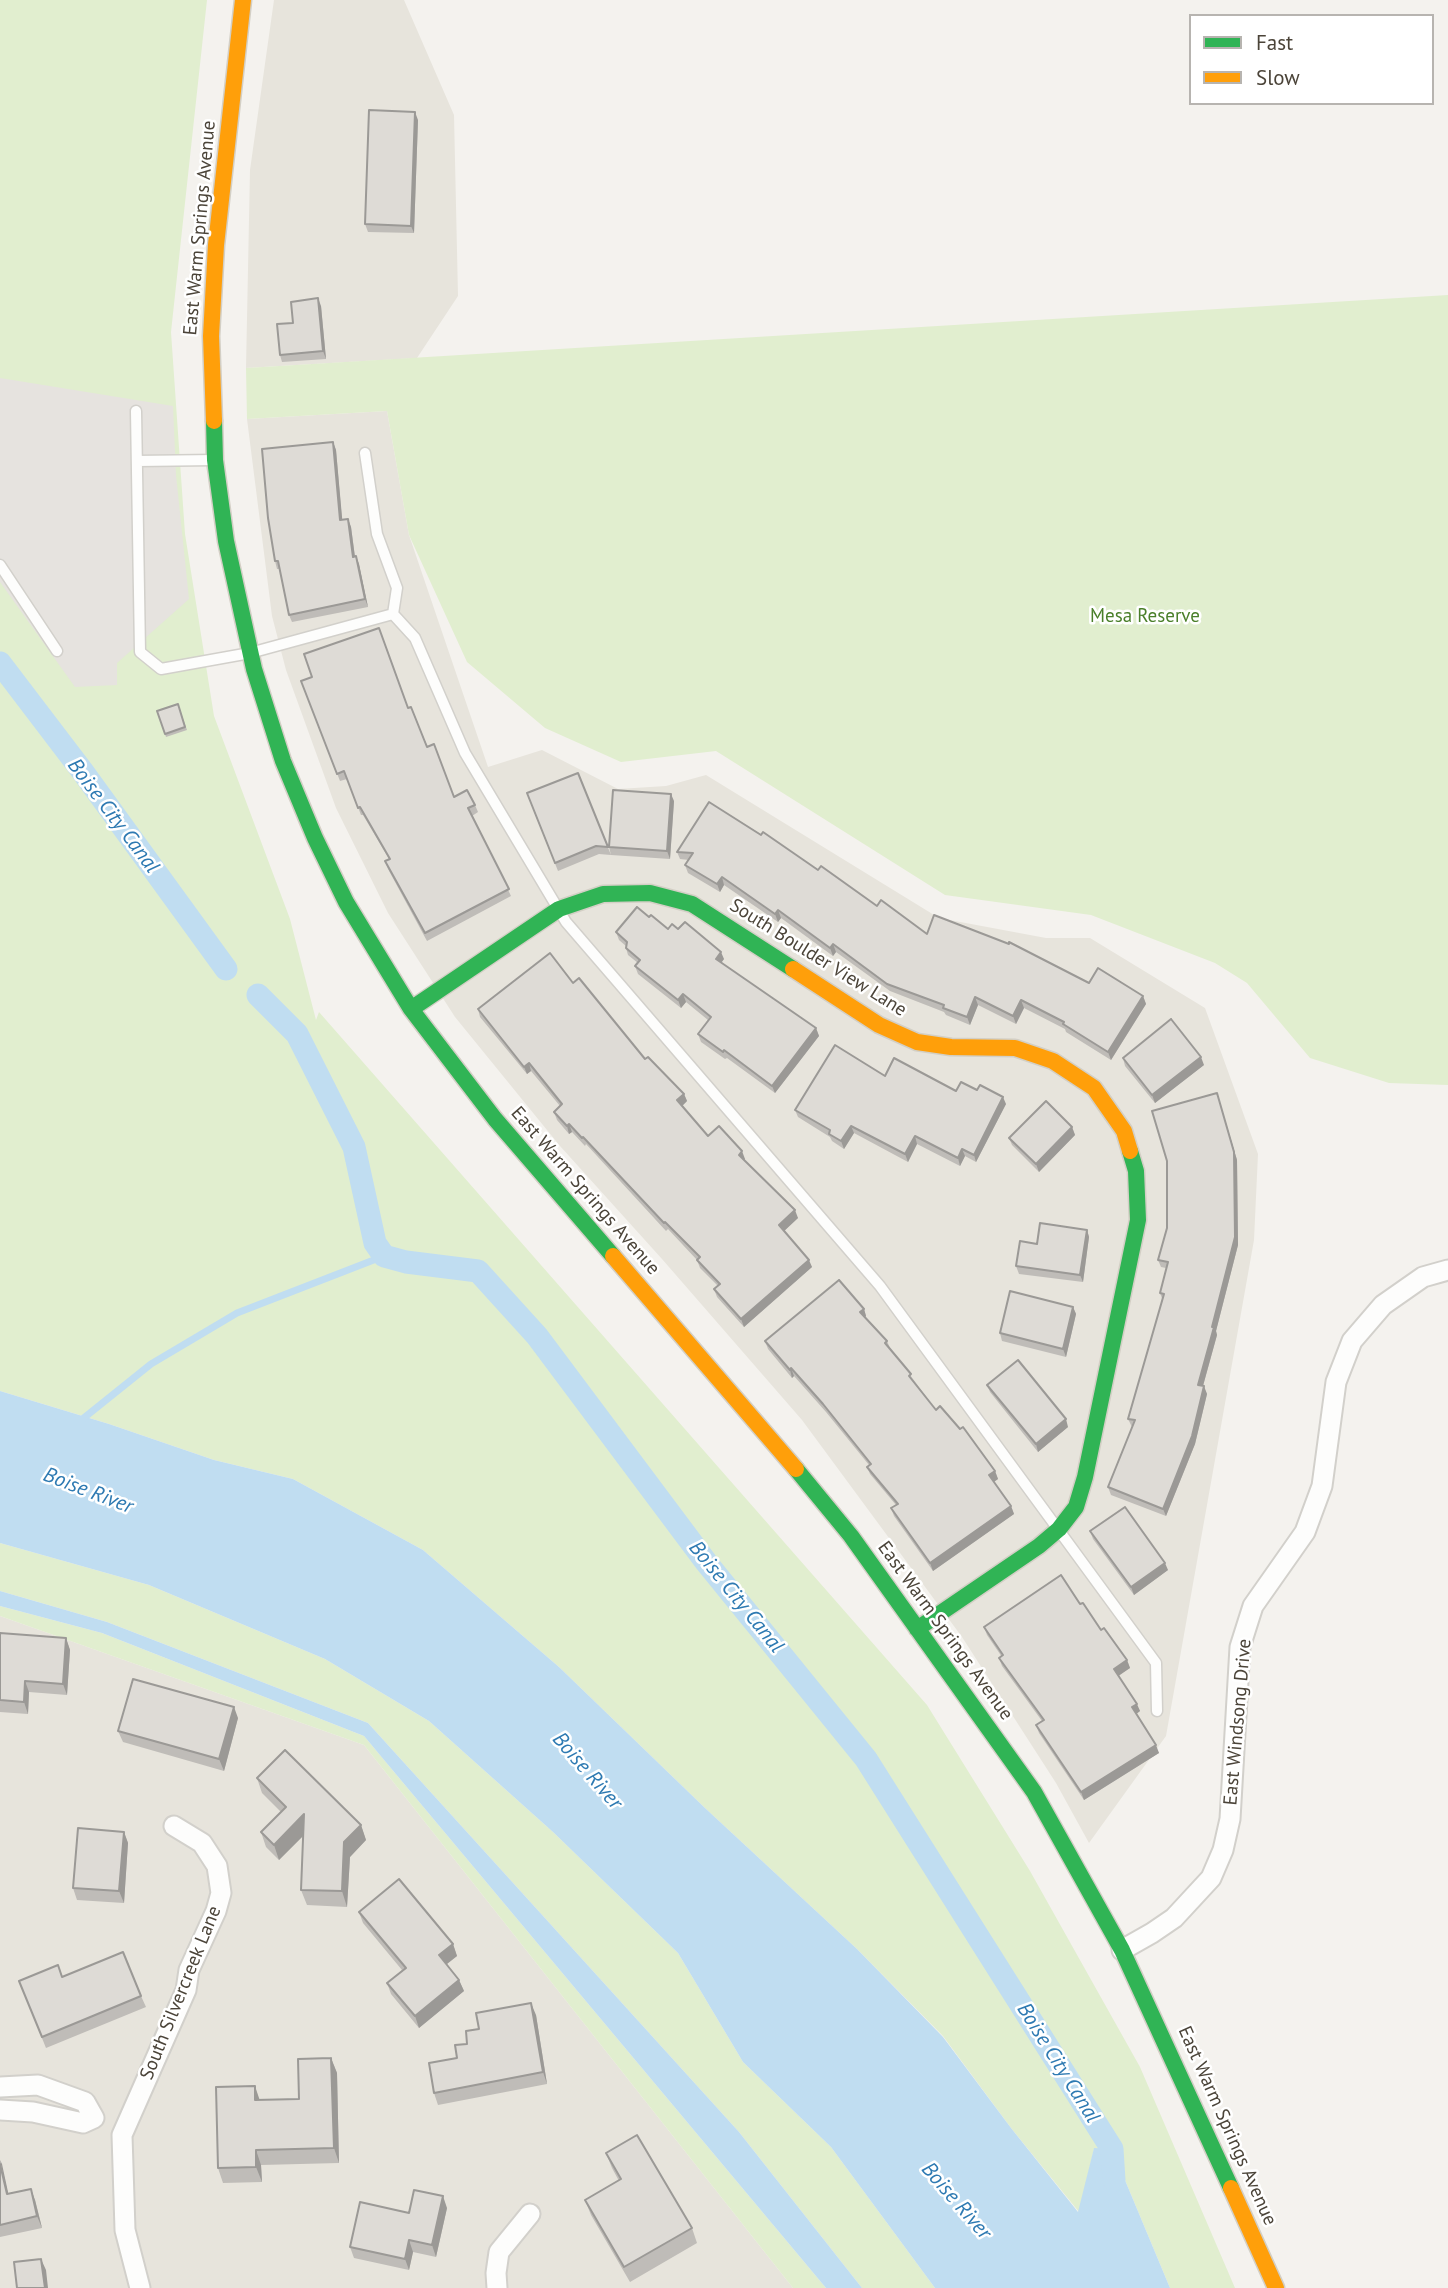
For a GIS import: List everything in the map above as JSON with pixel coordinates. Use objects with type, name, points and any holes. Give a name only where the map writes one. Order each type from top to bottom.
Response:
[{"type":"street","name":"East Warm Springs Avenue","points":[[243,0],[216,245],[211,336],[215,460],[226,541],[250,653],[283,761],[315,838],[346,902],[411,1009],[495,1119],[851,1536],[1034,1792],[1122,1950],[1174,2059],[1276,2288]]},
{"type":"street","name":"South Boulder View Lane","points":[[411,1009],[559,909],[603,894],[650,893],[692,904],[879,1025],[917,1042],[951,1047],[1015,1048],[1053,1060],[1094,1088],[1124,1130],[1136,1171],[1138,1220],[1085,1477],[1076,1507],[1059,1529],[1039,1546],[917,1629]]},
{"type":"street","name":"East Windsong Drive","points":[[1122,1950],[1174,1918],[1211,1878],[1223,1850],[1230,1819],[1240,1647],[1253,1606],[1305,1532],[1322,1486],[1336,1382],[1352,1341],[1383,1305],[1423,1277],[1448,1270]]},
{"type":"street","name":"South Silvercreek Lane","points":[[140,2288],[125,2230],[122,2135],[186,1990],[190,1969],[216,1911],[221,1893],[217,1866],[202,1843],[174,1826]]},
{"type":"street","points":[[0,2087],[38,2085],[85,2102],[94,2118],[122,2135]]},
{"type":"street","points":[[0,2110],[33,2112],[83,2123],[94,2118]]},
{"type":"street","points":[[497,2288],[495,2273],[499,2252],[530,2214]]},
{"type":"lane","points":[[136,411],[141,652],[160,669],[250,653],[393,614]]},
{"type":"lane","points":[[365,453],[377,534],[397,587],[393,614]]},
{"type":"lane","points":[[137,461],[215,460]]},
{"type":"lane","points":[[0,565],[57,651]]},
{"type":"lane","points":[[393,614],[415,638],[465,752],[566,922],[880,1286],[1156,1663],[1157,1711]]},
{"type":"shaded area","points":[[274,0],[404,0],[454,115],[458,296],[417,358],[246,368],[250,170]]},
{"type":"shaded area","points":[[0,378],[173,406],[176,475],[189,599],[117,663],[117,685],[75,687],[0,582]]},
{"type":"shaded area","points":[[387,411],[409,535],[488,767],[542,750],[618,789],[666,786],[706,775],[939,918],[1046,938],[1090,938],[1205,1008],[1258,1154],[1254,1240],[1166,1736],[1089,1843],[1056,1783],[962,1637],[802,1420],[560,1146],[455,1017],[388,913],[336,808],[286,670],[272,616],[247,419]]},
{"type":"shaded area","points":[[0,1616],[364,1745],[793,2288],[0,2288]]},
{"type":"green space","points":[[0,0],[207,0],[171,332],[185,534],[214,716],[290,919],[316,1020],[319,1012],[927,1705],[1030,1871],[1140,2067],[1235,2288],[1170,2288],[1112,2149],[1094,2149],[1079,2212],[1011,2128],[943,2036],[857,1949],[559,1667],[423,1550],[293,1479],[214,1460],[0,1391]]},
{"type":"green space","name":"Mesa Reserve","points":[[1448,295],[1448,1085],[1389,1083],[1310,1058],[1247,983],[1215,963],[1091,915],[945,895],[716,751],[621,762],[545,728],[467,662],[409,535],[387,411],[247,419],[246,368]]},
{"type":"green space","points":[[0,1543],[149,1585],[325,1659],[429,1721],[553,1832],[678,1953],[743,2062],[831,2147],[935,2288],[862,2288],[739,2132],[368,1723],[107,1622],[0,1591]]},
{"type":"green space","points":[[0,1606],[102,1633],[364,1736],[826,2288],[793,2288],[364,1745],[0,1616]]},
{"type":"water","name":"Boise River","points":[[0,1391],[214,1460],[293,1479],[423,1550],[559,1667],[857,1949],[943,2037],[1078,2212],[1094,2148],[1112,2149],[1170,2288],[935,2288],[831,2147],[743,2062],[678,1953],[553,1832],[429,1721],[325,1659],[149,1585],[0,1543]]},
{"type":"water","points":[[0,1591],[107,1622],[368,1723],[739,2132],[862,2288],[826,2288],[364,1736],[102,1633],[0,1606]]},
{"type":"building","points":[[369,110],[415,112],[411,226],[365,224]]},
{"type":"building","points":[[318,298],[323,351],[280,355],[277,324],[293,323],[291,302]]},
{"type":"building","points":[[333,442],[340,520],[348,519],[353,557],[356,556],[365,599],[289,615],[278,561],[275,561],[268,518],[262,449]]},
{"type":"building","points":[[379,628],[408,708],[411,707],[427,747],[434,744],[454,797],[467,790],[475,805],[468,808],[509,889],[425,933],[385,861],[390,859],[360,807],[358,808],[344,771],[337,774],[301,681],[312,677],[304,654]]},
{"type":"building","points":[[178,704],[185,727],[165,734],[157,711]]},
{"type":"building","points":[[578,773],[608,847],[596,846],[555,863],[527,793]]},
{"type":"building","points":[[613,790],[671,794],[667,851],[609,847]]},
{"type":"building","points":[[709,802],[761,835],[763,832],[818,870],[821,866],[877,906],[881,900],[927,934],[934,915],[1009,942],[1089,983],[1098,968],[1143,996],[1108,1052],[1063,1024],[1064,1022],[1021,1000],[1013,1016],[975,997],[967,1017],[943,1008],[944,1005],[887,984],[833,944],[830,948],[778,910],[775,914],[722,877],[717,884],[685,865],[693,853],[677,852]]},
{"type":"building","points":[[637,907],[668,929],[672,924],[678,929],[685,922],[721,952],[716,959],[816,1028],[772,1086],[698,1034],[711,1017],[683,994],[678,1000],[635,966],[640,960],[626,948],[627,942],[616,932]]},
{"type":"building","points":[[550,953],[573,983],[579,978],[645,1059],[648,1057],[684,1094],[677,1100],[708,1136],[719,1126],[742,1151],[739,1155],[795,1210],[779,1225],[809,1260],[741,1319],[714,1289],[720,1284],[697,1260],[700,1257],[583,1137],[569,1124],[567,1126],[554,1112],[562,1104],[529,1063],[524,1067],[478,1009]]},
{"type":"building","points":[[1171,1019],[1201,1057],[1152,1095],[1123,1058]]},
{"type":"building","points":[[835,1045],[885,1076],[894,1058],[956,1091],[961,1082],[977,1090],[980,1085],[1003,1097],[974,1155],[962,1149],[958,1158],[915,1136],[905,1154],[851,1126],[841,1141],[829,1134],[830,1130],[795,1110]]},
{"type":"building","points":[[1217,1093],[1234,1152],[1235,1237],[1198,1385],[1204,1386],[1192,1436],[1163,1509],[1108,1487],[1135,1420],[1128,1419],[1164,1294],[1160,1293],[1168,1262],[1158,1260],[1167,1228],[1167,1161],[1152,1111]]},
{"type":"building","points":[[1046,1101],[1072,1127],[1036,1164],[1009,1138]]},
{"type":"building","points":[[1040,1223],[1087,1230],[1080,1275],[1016,1266],[1020,1241],[1037,1244]]},
{"type":"building","points":[[839,1280],[864,1309],[860,1312],[887,1341],[885,1343],[936,1410],[940,1406],[960,1429],[963,1427],[995,1471],[989,1475],[1011,1506],[930,1563],[891,1508],[898,1504],[867,1467],[871,1464],[823,1404],[765,1341]]},
{"type":"building","points":[[1010,1291],[1073,1307],[1063,1349],[1000,1333]]},
{"type":"building","points":[[1018,1360],[1066,1419],[1036,1444],[987,1385]]},
{"type":"building","points":[[1125,1507],[1165,1563],[1131,1587],[1090,1531]]},
{"type":"building","points":[[1061,1575],[1080,1604],[1083,1603],[1101,1630],[1104,1628],[1127,1660],[1114,1669],[1137,1704],[1132,1707],[1156,1745],[1081,1792],[1036,1725],[1044,1720],[999,1658],[1003,1655],[984,1627]]},
{"type":"building","points":[[0,1633],[66,1638],[63,1684],[25,1681],[24,1702],[0,1700]]},
{"type":"building","points":[[133,1679],[234,1707],[219,1759],[118,1731]]},
{"type":"building","points":[[285,1750],[361,1825],[344,1842],[342,1891],[301,1890],[304,1814],[274,1845],[261,1832],[286,1807],[257,1778]]},
{"type":"building","points":[[78,1828],[124,1832],[119,1891],[73,1888]]},
{"type":"building","points":[[399,1879],[453,1944],[439,1955],[459,1980],[415,2016],[387,1983],[406,1968],[359,1912]]},
{"type":"building","points":[[123,1952],[141,1996],[42,2037],[19,1981],[58,1965],[62,1977]]},
{"type":"building","points":[[531,2003],[543,2072],[434,2093],[429,2063],[457,2058],[455,2045],[467,2044],[466,2031],[479,2029],[476,2013]]},
{"type":"building","points":[[331,2058],[334,2148],[256,2150],[256,2167],[218,2168],[216,2087],[255,2086],[255,2100],[299,2099],[298,2059]]},
{"type":"building","points":[[637,2135],[692,2228],[624,2267],[585,2200],[621,2179],[606,2153]]},
{"type":"building","points":[[0,2164],[7,2194],[31,2189],[37,2216],[0,2225]]},
{"type":"building","points":[[414,2190],[443,2196],[432,2245],[409,2240],[405,2259],[350,2247],[360,2202],[409,2213]]},
{"type":"building","points":[[41,2259],[45,2288],[17,2288],[14,2262]]},
{"type":"waterway","name":"Boise City Canal","points":[[0,663],[226,969]]},
{"type":"waterway","name":"Boise City Canal","points":[[258,995],[297,1034],[354,1147],[375,1243],[384,1256],[406,1262],[478,1271],[537,1336],[706,1562],[866,1759],[1112,2149],[1114,2180]]},
{"type":"waterway","points":[[80,1421],[151,1364],[237,1313],[384,1256]]},
{"type":"traffic: fast","points":[[214,421],[215,460],[226,541],[254,669],[283,761],[315,838],[346,902],[411,1009],[495,1119],[613,1256]]},
{"type":"traffic: fast","points":[[411,1009],[559,909],[603,894],[650,893],[692,904],[793,969]]},
{"type":"traffic: fast","points":[[917,1629],[1039,1546],[1059,1529],[1076,1507],[1085,1477],[1138,1220],[1136,1171],[1130,1151]]},
{"type":"traffic: fast","points":[[796,1469],[851,1536],[1034,1792],[1122,1950],[1231,2188]]},
{"type":"traffic: slow","points":[[214,421],[211,336],[216,245],[243,0]]},
{"type":"traffic: slow","points":[[793,969],[879,1025],[917,1042],[951,1047],[1015,1048],[1053,1061],[1094,1088],[1124,1131],[1130,1151]]},
{"type":"traffic: slow","points":[[613,1256],[796,1469]]},
{"type":"traffic: slow","points":[[1231,2188],[1276,2288]]}]
